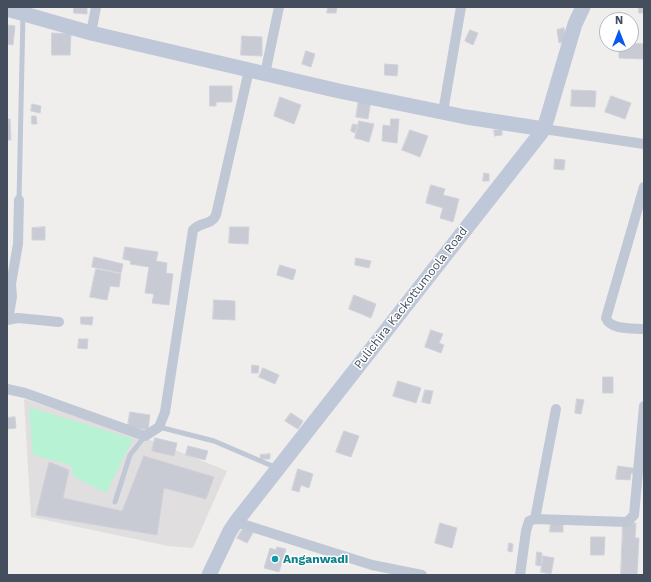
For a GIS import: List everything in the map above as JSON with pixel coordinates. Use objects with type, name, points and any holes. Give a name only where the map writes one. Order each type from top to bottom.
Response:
[{"type":"main road","name":"Pulichira Kackottumoola Road","points":[[210,575],[230,531],[236,522],[544,129],[575,24],[583,7]]},
{"type":"main road","points":[[7,10],[91,33],[265,74],[442,112],[544,129]]},
{"type":"street","points":[[91,33],[96,7]]},
{"type":"street","points":[[265,74],[279,7]]},
{"type":"street","points":[[442,112],[461,7]]},
{"type":"street","points":[[7,389],[32,396],[145,436],[159,427],[165,412],[193,230],[198,224],[210,222],[216,215],[249,70]]},
{"type":"street","points":[[544,129],[644,144]]},
{"type":"street","points":[[644,187],[606,318],[612,325],[644,329]]},
{"type":"street","points":[[19,200],[18,244],[12,284],[12,297],[7,320],[18,318],[59,322]]},
{"type":"street","points":[[520,575],[529,521],[627,522],[632,519],[634,515],[644,406]]},
{"type":"street","points":[[535,520],[556,409]]},
{"type":"street","points":[[236,522],[372,565],[422,575]]},
{"type":"lane","points":[[19,200],[23,14]]},
{"type":"lane","points":[[159,427],[214,441],[278,469]]},
{"type":"lane","points":[[115,502],[130,455],[145,436]]},
{"type":"shaded area","points":[[24,399],[153,441],[227,471],[193,548],[168,546],[31,517]]},
{"type":"green space","points":[[29,407],[133,439],[106,493],[73,476],[71,465],[33,455]]},
{"type":"building","points":[[74,7],[87,7],[87,14],[74,13]]},
{"type":"building","points":[[328,7],[337,7],[336,13],[327,13]]},
{"type":"building","points":[[639,7],[644,7],[644,13],[639,12]]},
{"type":"building","points":[[7,25],[15,26],[13,45],[7,44]]},
{"type":"building","points":[[564,28],[567,41],[559,43],[557,30]]},
{"type":"building","points":[[470,30],[478,33],[473,45],[465,41]]},
{"type":"building","points":[[52,33],[71,34],[70,55],[52,55]]},
{"type":"building","points":[[242,36],[262,37],[262,56],[241,55]]},
{"type":"building","points":[[639,44],[644,44],[643,59],[619,58],[619,52],[639,52]]},
{"type":"building","points":[[306,51],[315,54],[311,67],[302,64]]},
{"type":"building","points":[[385,64],[398,65],[397,76],[385,75]]},
{"type":"building","points":[[210,86],[232,86],[232,102],[216,102],[216,106],[210,106]]},
{"type":"building","points":[[572,90],[596,91],[595,107],[571,106]]},
{"type":"building","points":[[611,96],[631,103],[625,119],[605,112]]},
{"type":"building","points":[[280,97],[301,105],[294,124],[274,116]]},
{"type":"building","points":[[359,99],[371,100],[368,119],[356,117]]},
{"type":"building","points":[[32,104],[41,106],[40,113],[31,111]]},
{"type":"building","points":[[32,116],[36,116],[37,124],[32,124]]},
{"type":"building","points":[[7,119],[10,119],[11,140],[7,140]]},
{"type":"building","points":[[391,119],[399,119],[397,143],[382,141],[383,125],[390,126]]},
{"type":"building","points":[[359,121],[374,124],[369,142],[355,138]]},
{"type":"building","points":[[353,124],[357,125],[355,133],[351,131]]},
{"type":"building","points":[[410,130],[428,136],[420,157],[402,150]]},
{"type":"building","points":[[494,130],[502,130],[502,135],[495,136]]},
{"type":"building","points":[[555,159],[565,160],[564,170],[554,169]]},
{"type":"building","points":[[484,173],[489,174],[489,181],[483,181]]},
{"type":"building","points":[[431,185],[445,189],[443,195],[459,199],[453,222],[440,218],[443,208],[426,203]]},
{"type":"building","points":[[45,227],[45,240],[32,240],[32,228]]},
{"type":"building","points":[[230,227],[249,227],[248,244],[229,243]]},
{"type":"building","points":[[125,247],[158,252],[156,261],[167,263],[166,273],[173,274],[169,305],[152,303],[154,294],[145,293],[149,267],[130,264],[131,261],[123,259]]},
{"type":"building","points":[[94,257],[123,264],[121,273],[92,267]]},
{"type":"building","points":[[356,258],[371,261],[369,268],[355,265]]},
{"type":"building","points":[[280,265],[296,270],[293,280],[277,275]]},
{"type":"building","points":[[96,269],[121,274],[119,287],[110,286],[107,300],[90,297]]},
{"type":"building","points":[[354,295],[376,304],[371,318],[349,309]]},
{"type":"building","points":[[214,300],[235,301],[235,320],[213,319]]},
{"type":"building","points":[[81,317],[93,317],[92,325],[81,324]]},
{"type":"building","points":[[431,330],[443,334],[439,343],[444,345],[441,353],[425,347]]},
{"type":"building","points":[[79,339],[88,339],[87,349],[78,348]]},
{"type":"building","points":[[252,365],[259,366],[258,373],[252,373]]},
{"type":"building","points":[[263,368],[279,375],[275,384],[259,377]]},
{"type":"building","points":[[603,377],[613,377],[613,393],[603,393]]},
{"type":"building","points":[[398,381],[421,388],[416,403],[393,396]]},
{"type":"building","points":[[425,390],[433,391],[430,404],[422,402]]},
{"type":"building","points":[[577,399],[584,400],[581,414],[575,413]]},
{"type":"building","points":[[130,412],[150,415],[148,430],[128,426]]},
{"type":"building","points":[[291,413],[303,421],[298,429],[285,421]]},
{"type":"building","points":[[15,417],[16,428],[7,429],[7,418]]},
{"type":"building","points":[[344,431],[359,436],[351,457],[336,452]]},
{"type":"building","points":[[155,438],[177,443],[174,456],[152,451]]},
{"type":"building","points":[[188,446],[208,451],[205,460],[186,455]]},
{"type":"building","points":[[270,454],[270,459],[261,459],[260,455]]},
{"type":"building","points":[[144,456],[214,477],[206,499],[164,488],[157,535],[36,515],[49,462],[69,470],[63,498],[122,511]]},
{"type":"building","points":[[618,466],[639,469],[638,474],[631,473],[630,480],[616,479]]},
{"type":"building","points":[[298,469],[313,474],[309,488],[301,485],[299,492],[292,490]]},
{"type":"building","points":[[551,519],[563,520],[563,532],[550,532]]},
{"type":"building","points":[[623,522],[636,523],[635,538],[639,538],[637,575],[621,574]]},
{"type":"building","points":[[440,523],[457,528],[452,548],[435,543]]},
{"type":"building","points":[[244,527],[253,533],[247,543],[237,538]]},
{"type":"building","points":[[591,537],[605,537],[604,555],[591,555]]},
{"type":"building","points":[[509,543],[513,544],[512,552],[508,551]]},
{"type":"building","name":"Anganwadi","points":[[277,547],[286,549],[279,572],[264,568],[270,548],[276,550]]},
{"type":"building","points":[[537,552],[542,553],[541,566],[536,565]]},
{"type":"building","points":[[543,556],[554,558],[551,574],[541,572]]},
{"type":"place","name":"Anganwadi","points":[[275,559]]}]
